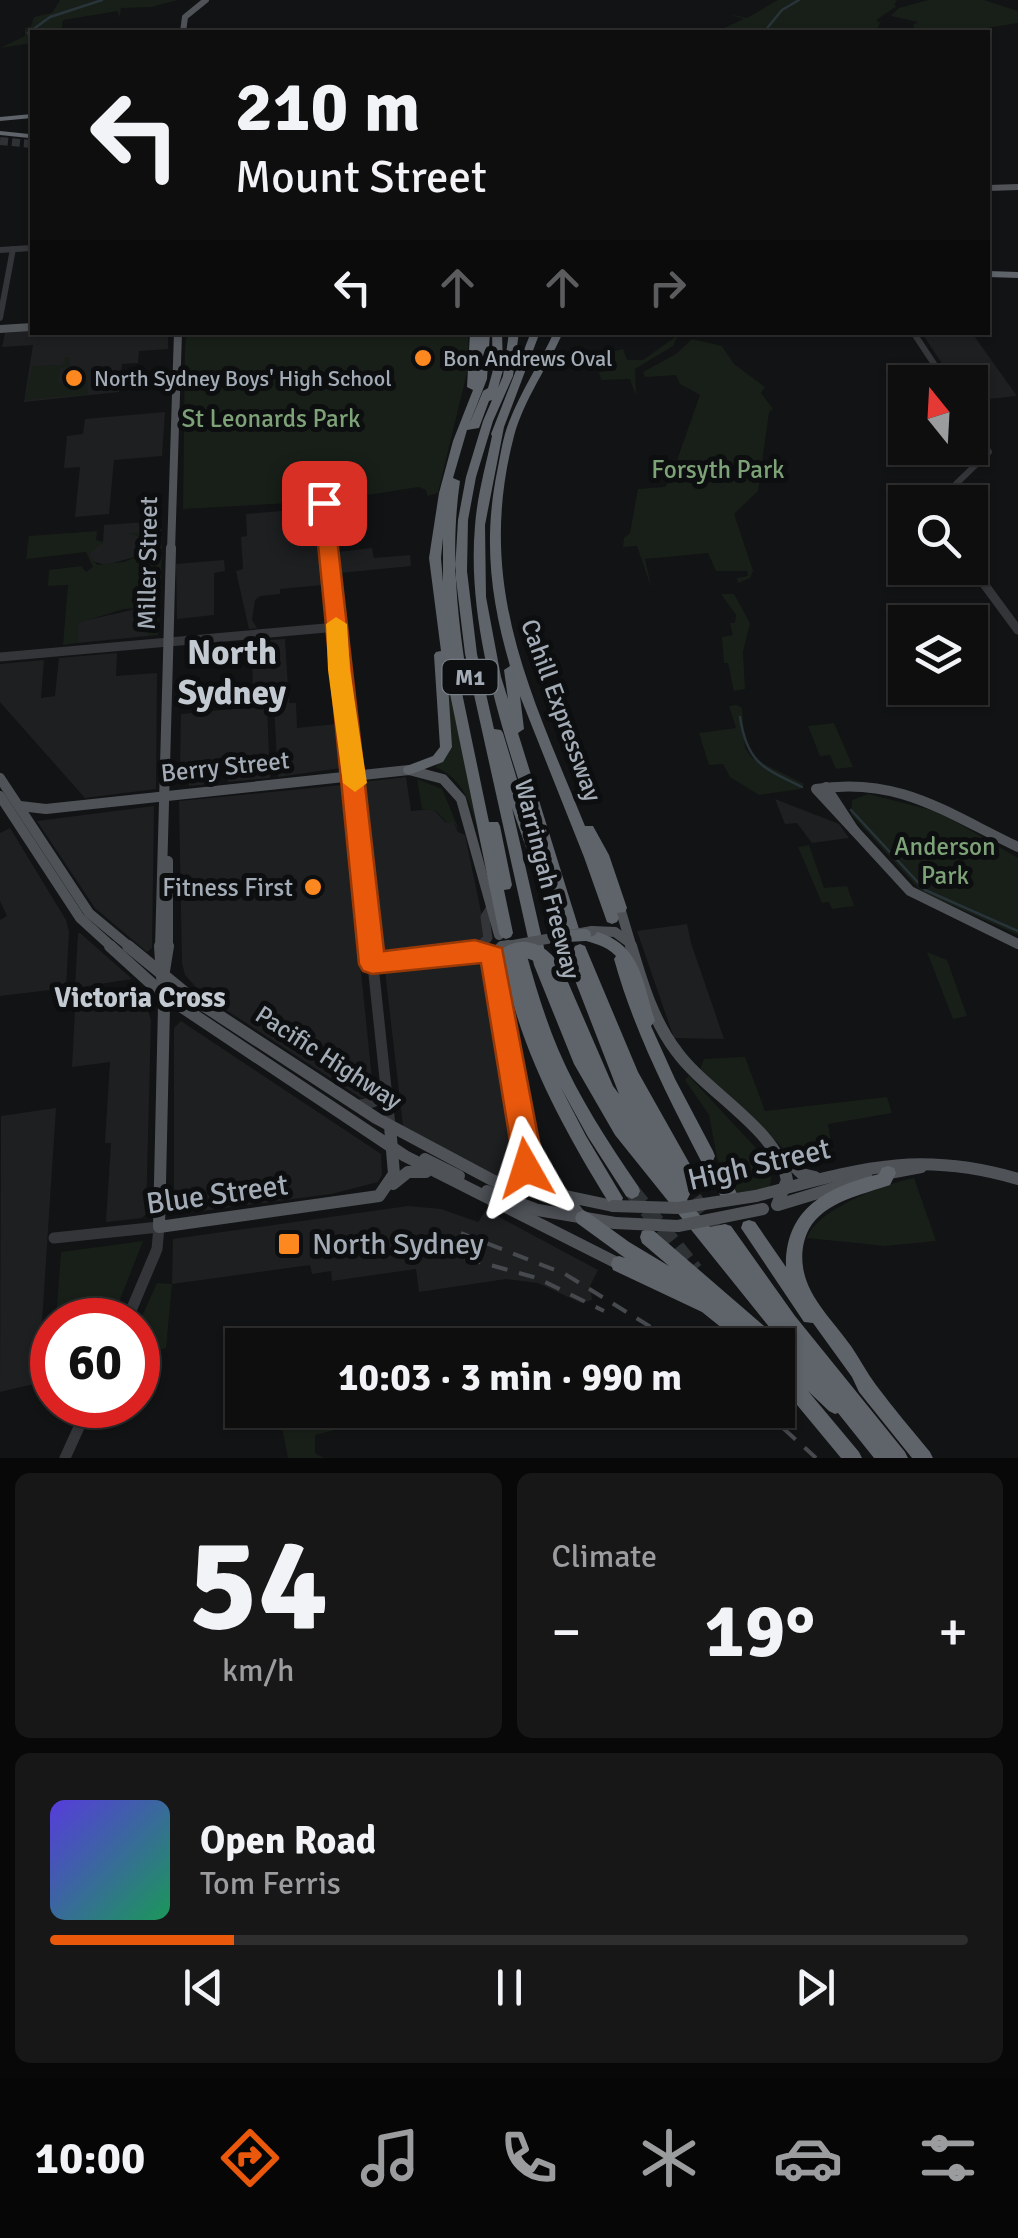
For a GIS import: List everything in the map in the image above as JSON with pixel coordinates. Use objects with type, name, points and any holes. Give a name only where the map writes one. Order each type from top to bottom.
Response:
[{"type":"highway","points":[[0,118],[30,116]]},
{"type":"highway","points":[[0,134],[29,137]]},
{"type":"highway","points":[[990,272],[1018,274]]},
{"type":"highway","points":[[475,335],[468,423],[475,426],[498,360]]},
{"type":"highway","name":"M1","points":[[485,335],[482,379],[438,520],[437,588],[444,636],[526,1026],[546,1076],[614,1202]]},
{"type":"highway","points":[[484,420],[498,360],[497,335]]},
{"type":"highway","name":"Warringah Freeway","points":[[511,335],[505,373],[484,420],[459,512],[456,592],[512,946],[616,1132],[681,1189]]},
{"type":"highway","name":"Warringah Freeway","points":[[512,335],[510,368],[482,438],[466,501],[462,590],[471,654],[544,976],[579,1059],[622,1130],[886,1458]]},
{"type":"highway","name":"Warringah Freeway","points":[[522,335],[518,365],[480,460],[468,538],[472,629],[507,771],[567,931]]},
{"type":"highway","points":[[480,460],[500,428],[535,335]]},
{"type":"highway","name":"Cahill Expressway","points":[[557,335],[524,397],[504,454],[491,546],[508,647],[552,767],[584,830],[602,855],[616,913]]},
{"type":"highway","name":"Warringah Freeway","points":[[468,423],[448,519],[447,597],[512,946],[550,1054],[581,1115],[632,1190]]},
{"type":"highway","points":[[500,428],[480,525],[480,597],[495,677],[537,817]]},
{"type":"highway","points":[[409,770],[438,759],[446,743],[437,588]]},
{"type":"highway","name":"Warringah Freeway","points":[[508,647],[517,728],[567,931]]},
{"type":"highway","points":[[567,931],[602,934],[630,961],[651,1030],[684,1112],[707,1156]]},
{"type":"highway","points":[[512,946],[514,950],[537,951],[550,960],[561,976]]},
{"type":"highway","points":[[512,946],[548,948],[597,1072],[620,1113],[681,1189]]},
{"type":"highway","points":[[499,985],[512,946]]},
{"type":"highway","name":"Warringah Freeway","points":[[576,953],[627,1095],[681,1189]]},
{"type":"highway","points":[[621,958],[647,1042],[676,1104],[684,1112]]},
{"type":"highway","points":[[868,1390],[861,1371],[803,1291],[794,1264],[794,1245],[801,1226],[815,1210],[884,1180],[888,1173]]},
{"type":"highway","points":[[720,1179],[730,1196]]},
{"type":"highway","points":[[583,1218],[623,1248],[696,1291],[708,1306]]},
{"type":"highway","points":[[749,1228],[781,1278],[924,1458]]},
{"type":"highway","points":[[877,1458],[834,1406],[712,1234],[789,1322],[898,1458]]},
{"type":"highway","points":[[648,1237],[753,1328]]},
{"type":"highway","name":"Pacific Highway","points":[[619,1264],[708,1306],[736,1328]]},
{"type":"highway","points":[[795,1367],[834,1406]]},
{"type":"highway","points":[[795,1390],[853,1458]]},
{"type":"main road","points":[[183,30],[187,17],[204,4]]},
{"type":"main road","points":[[990,188],[1018,187]]},
{"type":"main road","points":[[0,329],[30,327]]},
{"type":"main road","name":"Miller Street","points":[[159,1227],[163,976],[168,964],[169,935],[165,795],[167,642],[178,335]]},
{"type":"main road","points":[[177,345],[185,335]]},
{"type":"main road","points":[[409,770],[438,776],[458,794],[474,834],[490,908],[512,946],[567,931]]},
{"type":"main road","name":"Berry Street","points":[[15,802],[27,810],[46,809],[409,770]]},
{"type":"main road","name":"Pacific Highway","points":[[0,778],[89,913],[163,976],[390,1126],[494,1181],[562,1196]]},
{"type":"main road","points":[[823,791],[869,784],[892,788],[942,806],[1018,851]]},
{"type":"main road","points":[[846,817],[845,798],[860,790]]},
{"type":"main road","points":[[823,791],[886,790],[940,808],[1018,851]]},
{"type":"main road","points":[[823,791],[854,830]]},
{"type":"main road","points":[[823,791],[920,900],[1018,944]]},
{"type":"main road","name":"Pacific Highway","points":[[0,796],[80,918],[164,995],[442,1176],[619,1264]]},
{"type":"main road","name":"Berry Street","points":[[26,819],[46,809]]},
{"type":"main road","name":"Pacific Highway","points":[[26,819],[31,844]]},
{"type":"main road","name":"High Street","points":[[616,913],[658,1020],[678,1055],[771,1148]]},
{"type":"main road","points":[[602,934],[615,932],[631,944]]},
{"type":"main road","points":[[494,1181],[515,1182],[526,1168],[499,985]]},
{"type":"main road","points":[[163,1028],[176,1015],[196,1015]]},
{"type":"main road","points":[[518,1100],[539,1158],[562,1196],[583,1218]]},
{"type":"main road","points":[[388,1189],[390,1126]]},
{"type":"main road","name":"Pacific Highway","points":[[392,1146],[507,1200],[583,1218]]},
{"type":"main road","points":[[771,1148],[802,1174],[818,1176]]},
{"type":"main road","points":[[771,1148],[784,1167],[788,1187],[777,1205]]},
{"type":"main road","name":"High Street","points":[[562,1196],[678,1208],[756,1196],[852,1168],[922,1160],[953,1160],[1018,1182]]},
{"type":"main road","name":"High Street","points":[[583,1218],[678,1226],[777,1205],[888,1173],[967,1165]]},
{"type":"main road","name":"Blue Street","points":[[159,1227],[369,1198],[414,1170],[442,1176]]},
{"type":"street","points":[[0,250],[30,248]]},
{"type":"street","points":[[0,318],[14,249]]},
{"type":"street","points":[[916,335],[935,365]]},
{"type":"street","points":[[956,485],[975,465]]},
{"type":"street","points":[[324,503],[390,1126]]},
{"type":"street","points":[[985,585],[1018,630]]},
{"type":"street","points":[[0,656],[337,627]]},
{"type":"street","points":[[472,951],[488,938],[485,917],[490,908]]},
{"type":"street","points":[[372,964],[472,951],[491,953],[512,946]]},
{"type":"street","points":[[354,1104],[373,1102],[384,1083]]},
{"type":"street","points":[[136,1298],[157,1249],[159,1227]]},
{"type":"street","name":"Blue Street","points":[[54,1238],[159,1227]]},
{"type":"street","points":[[66,1458],[79,1428]]},
{"type":"shaded area","name":"North Sydney Boys' High School","points":[[5,333],[168,335],[168,349],[139,351],[138,363],[122,364],[119,392],[24,402],[33,345],[2,347]]},
{"type":"shaded area","points":[[923,335],[973,335],[1017,396],[988,399],[988,365],[943,365]]},
{"type":"shaded area","points":[[165,412],[162,456],[114,460],[109,514],[75,517],[80,467],[64,468],[67,436],[83,434],[85,419]]},
{"type":"shaded area","points":[[293,510],[294,526],[317,525],[323,585],[280,589],[280,594],[260,596],[255,600],[252,620],[257,628],[249,629],[236,571],[243,569],[241,537],[247,536],[246,514]]},
{"type":"shaded area","points":[[161,521],[161,536],[142,538],[143,533],[132,534],[139,536],[135,543],[139,546],[135,550],[138,556],[106,565],[92,561],[89,553],[103,542],[104,525]]},
{"type":"shaded area","points":[[372,548],[374,558],[410,555],[411,566],[340,573],[337,552]]},
{"type":"shaded area","points":[[224,560],[225,571],[214,573],[214,615],[177,619],[176,564]]},
{"type":"shaded area","points":[[150,606],[148,636],[77,643],[78,622]]},
{"type":"shaded area","points":[[285,639],[289,703],[296,703],[297,728],[336,724],[341,768],[278,777],[274,707],[267,707],[270,778],[228,782],[226,757],[219,758],[220,783],[189,786],[189,767],[180,767],[181,714],[253,707],[252,641]]},
{"type":"shaded area","points":[[117,653],[116,676],[157,673],[156,789],[85,798],[0,702],[0,664],[44,660],[41,698],[55,696],[59,658]]},
{"type":"shaded area","points":[[406,777],[411,811],[433,809],[446,823],[453,821],[458,832],[465,835],[486,936],[479,943],[383,952],[363,782]]},
{"type":"shaded area","points":[[342,785],[373,1089],[369,1097],[361,1098],[203,995],[185,975],[182,963],[179,801]]},
{"type":"shaded area","points":[[775,799],[839,824],[849,838],[812,843],[797,823],[785,824]]},
{"type":"shaded area","points":[[154,806],[152,948],[147,952],[95,908],[37,821]]},
{"type":"shaded area","points":[[10,828],[66,920],[66,988],[0,996],[0,920],[7,916],[0,901],[0,833]]},
{"type":"shaded area","points":[[687,924],[724,1039],[674,1038],[637,931]]},
{"type":"shaded area","points":[[80,933],[132,979],[75,988]]},
{"type":"shaded area","points":[[488,960],[522,1162],[518,1173],[508,1180],[494,1178],[403,1126],[385,971]]},
{"type":"shaded area","points":[[144,999],[151,1020],[146,1214],[142,1218],[106,1222],[111,1143],[105,1143],[110,1062],[72,1067],[75,1010]]},
{"type":"shaded area","points":[[181,1021],[381,1154],[382,1175],[378,1182],[331,1194],[179,1214],[174,1209],[174,1028]]},
{"type":"shaded area","points":[[56,1108],[44,1298],[30,1298],[30,1385],[0,1392],[1,1116]]},
{"type":"shaded area","points":[[408,1206],[441,1209],[478,1222],[486,1210],[598,1270],[590,1286],[592,1300],[581,1303],[538,1283],[506,1279],[419,1292],[416,1269],[332,1281],[331,1271],[312,1274],[310,1265],[172,1284],[173,1239]]},
{"type":"green space","points":[[60,0],[178,0],[151,7],[121,8],[119,19],[118,11],[63,20],[61,30],[30,30],[30,43],[0,48],[25,36],[25,28],[31,26],[34,17],[52,13]]},
{"type":"green space","points":[[778,0],[798,0],[782,10],[765,30],[719,30],[744,19],[728,14],[747,18]]},
{"type":"green space","points":[[801,0],[897,0],[897,6],[876,20],[880,23],[877,30],[767,30],[783,10]]},
{"type":"green space","points":[[928,0],[984,0],[1018,11],[1018,23],[974,30],[915,30],[913,25],[918,22],[891,16],[899,8]]},
{"type":"green space","name":"St Leonards Park","points":[[468,335],[469,364],[438,493],[427,496],[426,490],[419,487],[329,501],[183,509],[186,338]]},
{"type":"green space","points":[[678,335],[673,346],[635,369],[636,396],[630,379],[601,380],[599,372],[616,370],[610,352],[623,349],[627,360],[643,360]]},
{"type":"green space","name":"Forsyth Park","points":[[692,339],[722,346],[734,364],[765,387],[761,393],[773,409],[769,412],[758,491],[734,514],[753,571],[750,578],[738,583],[737,578],[748,576],[747,571],[716,571],[708,553],[645,559],[652,590],[637,546],[623,547],[624,538],[630,533],[638,489],[665,487],[670,480],[700,395],[680,384],[676,375],[645,377],[643,372],[676,354]]},
{"type":"green space","points":[[65,357],[70,357],[69,367],[60,368],[58,381],[63,385],[88,380],[87,394],[25,400],[32,366],[63,365]]},
{"type":"green space","points":[[144,522],[142,538],[162,536],[162,548],[139,554],[162,554],[158,635],[148,636],[149,607],[124,609],[78,623],[77,643],[63,645],[68,585],[48,586],[49,570],[81,566],[86,572],[93,567],[86,552],[26,559],[29,536],[97,531],[96,540],[103,542],[89,554],[97,565],[124,562],[138,556],[134,549],[140,546],[135,543],[139,536],[129,533],[142,532]]},
{"type":"green space","points":[[721,594],[734,594],[750,623],[743,652],[745,689],[734,691],[728,663],[724,663],[722,637],[733,635],[730,623],[735,623],[736,615]]},
{"type":"green space","points":[[444,657],[486,866],[466,795],[448,774],[435,767],[445,758]]},
{"type":"green space","points":[[729,706],[742,708],[745,748],[752,758],[804,784],[800,789],[759,795],[730,777],[723,764],[709,765],[699,733],[736,728]]},
{"type":"green space","points":[[834,723],[853,767],[836,769],[830,755],[820,756],[808,726]]},
{"type":"green space","points":[[417,779],[442,789],[460,832],[436,811],[422,809]]},
{"type":"green space","name":"Anderson Park","points":[[868,794],[939,812],[1018,858],[1018,935],[922,892],[851,814],[852,800]]},
{"type":"green space","points":[[809,845],[824,888],[847,886],[854,906],[832,909],[829,902],[822,903],[798,847]]},
{"type":"green space","points":[[927,952],[947,960],[967,1016],[953,1019]]},
{"type":"green space","points":[[745,1057],[765,1111],[887,1097],[892,1113],[828,1124],[834,1160],[802,1166],[700,1070],[704,1059]]},
{"type":"green space","points":[[689,1076],[766,1159],[772,1170],[770,1188],[735,1195],[717,1158],[709,1115],[685,1080]]},
{"type":"green space","points":[[914,1178],[936,1241],[885,1246],[807,1238],[813,1227],[837,1208]]},
{"type":"green space","points":[[143,1241],[121,1298],[58,1298],[61,1252]]},
{"type":"green space","points":[[157,1283],[172,1284],[166,1348],[160,1350],[160,1298],[150,1298]]},
{"type":"green space","points":[[282,1428],[343,1428],[315,1435],[315,1453],[324,1458],[288,1458]]},
{"type":"waterway","points":[[32,30],[50,17],[102,0]]},
{"type":"waterway","points":[[766,30],[782,10],[799,0]]},
{"type":"waterway","points":[[740,717],[747,745],[759,762],[802,787]]},
{"type":"waterway","points":[[851,810],[925,890],[1018,931]]},
{"type":"tunnel","points":[[0,141],[30,144]]},
{"type":"tunnel","points":[[680,1179],[715,1228]]},
{"type":"tunnel","points":[[632,1191],[695,1270]]},
{"type":"railway","points":[[461,1233],[565,1274],[652,1328]]},
{"type":"railway","points":[[465,1258],[537,1278],[604,1311]]},
{"type":"railway","points":[[783,1428],[816,1458]]},
{"type":"slow traffic","points":[[336,624],[355,783]]},
{"type":"place","name":"Bon Andrews Oval","points":[[423,358]]},
{"type":"place","name":"North Sydney Boys' High School","points":[[74,378]]},
{"type":"place","name":"Fitness First","points":[[313,887]]},
{"type":"place","name":"North Sydney","points":[[289,1244]]},
{"type":"district","name":"North Sydney","points":[[232,672]]},
{"type":"district","name":"Victoria Cross","points":[[140,997]]},
{"type":"route","points":[[324,503],[372,964],[475,951],[493,955],[526,1147],[526,1168]]}]
